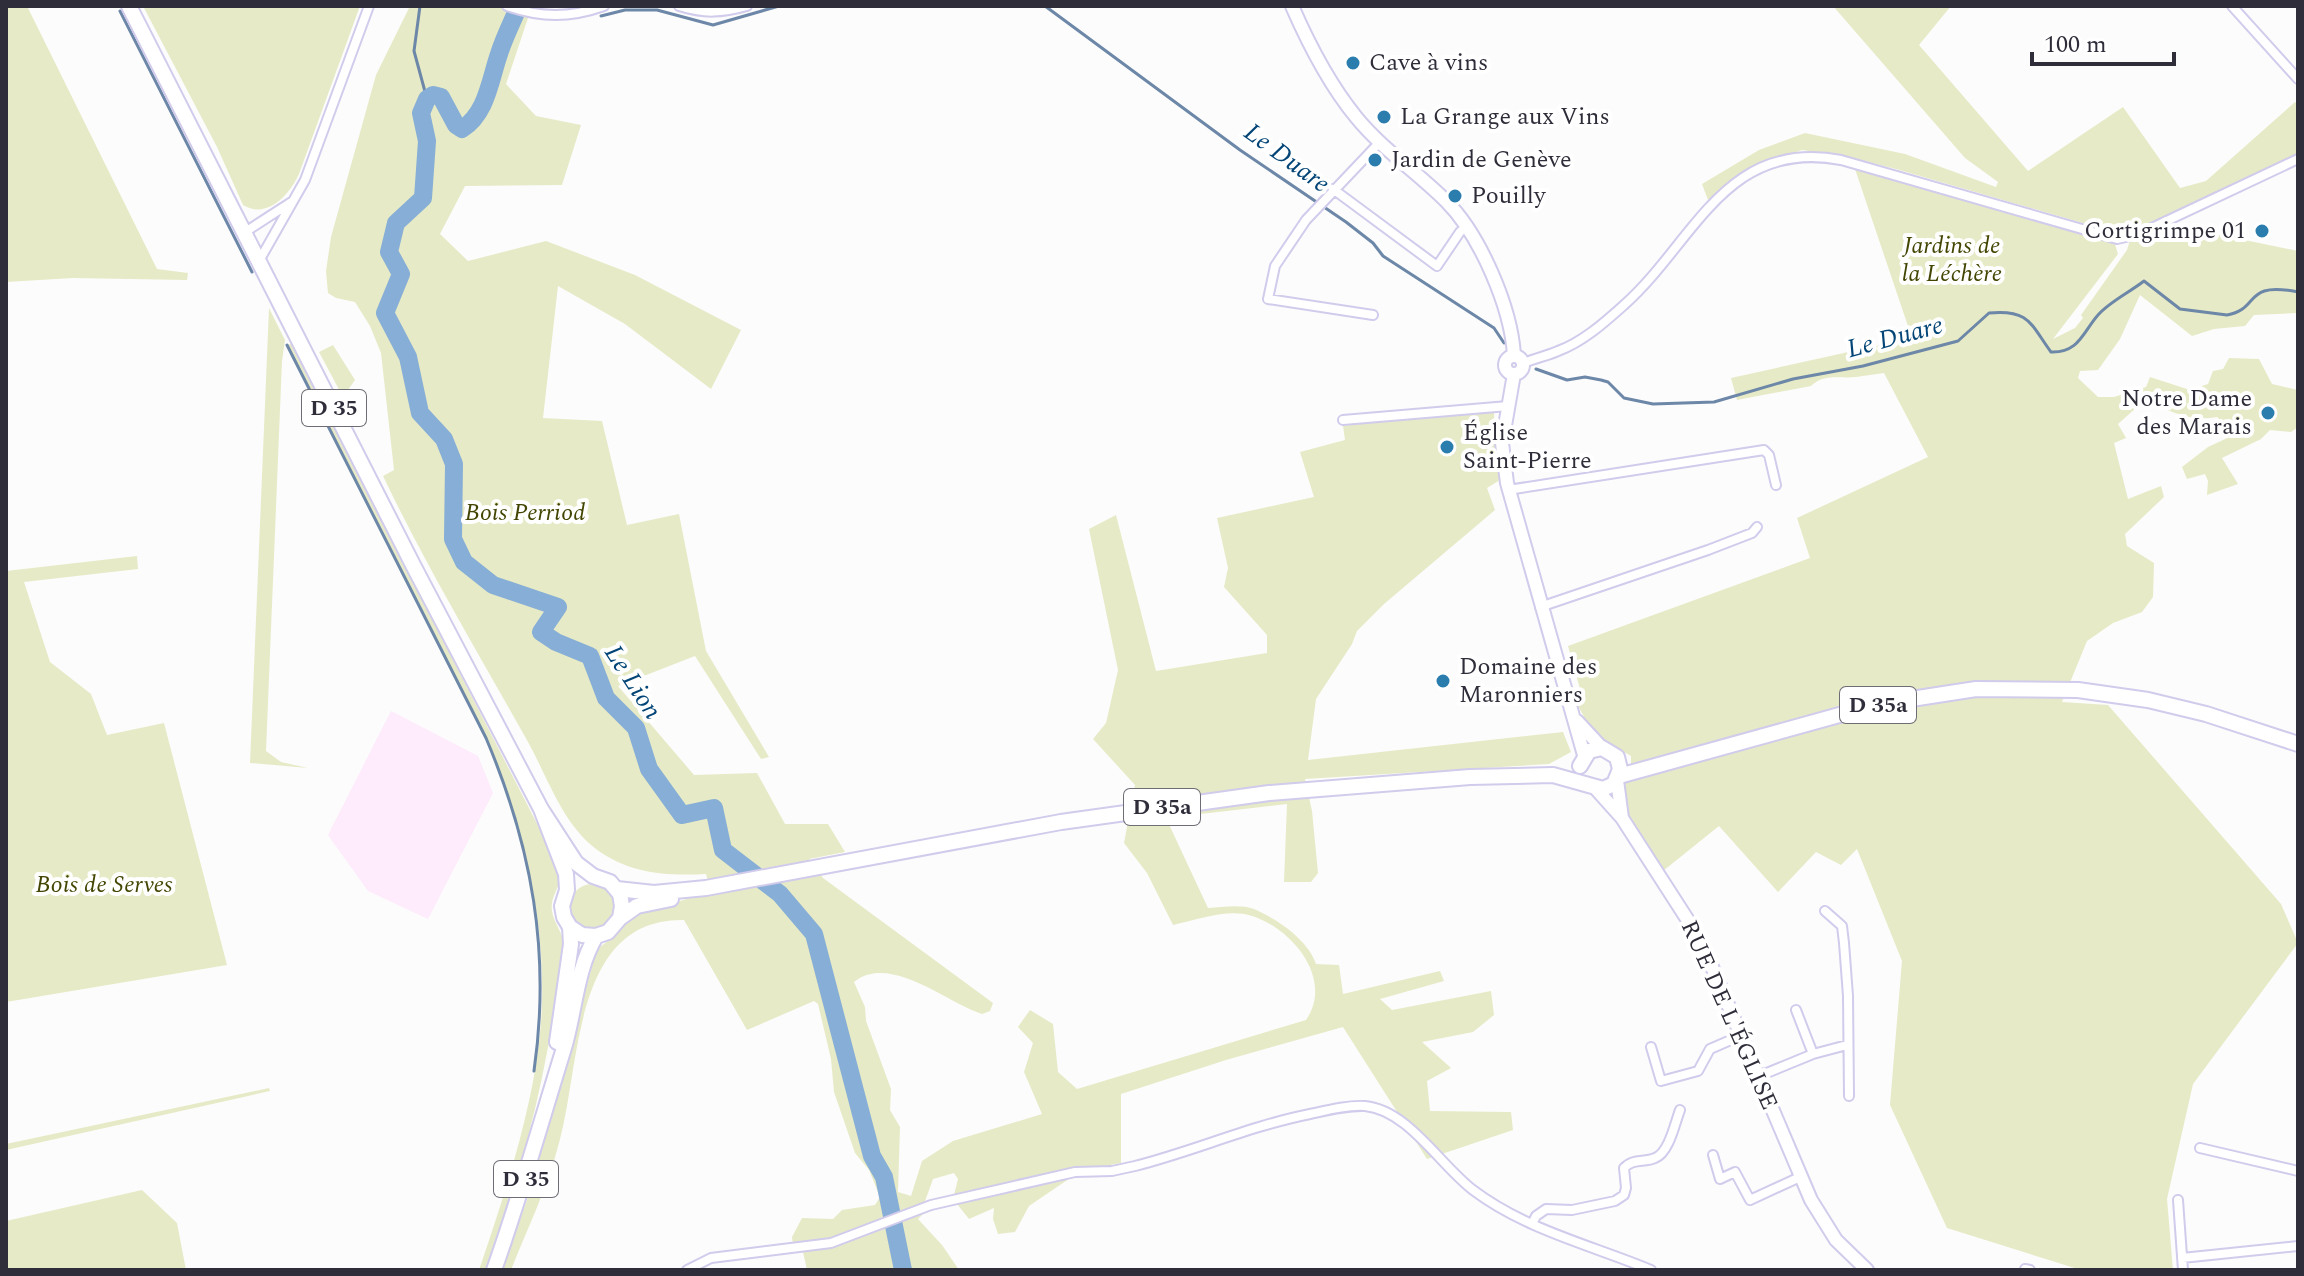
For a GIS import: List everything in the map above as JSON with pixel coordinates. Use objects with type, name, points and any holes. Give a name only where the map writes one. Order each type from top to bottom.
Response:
[{"type":"main road","name":"D 35","points":[[129,6],[541,809],[564,866],[567,890]]},
{"type":"main road","name":"D 35a","points":[[1618,770],[1660,762],[1879,704],[1976,689],[2078,690],[2148,700],[2206,714],[2298,744]]},
{"type":"main road","points":[[1602,748],[1618,770],[1609,787],[1590,786],[1582,761],[1589,751],[1602,748]]},
{"type":"main road","name":"D 35a","points":[[1553,775],[1582,761]]},
{"type":"main road","name":"D 35a","points":[[617,889],[654,893],[706,888],[1061,822],[1269,793],[1470,777],[1553,775],[1590,786]]},
{"type":"main road","name":"D 35","points":[[541,809],[576,863],[593,876]]},
{"type":"main road","points":[[593,876],[606,879],[617,889],[622,900],[620,918],[608,932],[596,936],[582,935],[570,927],[562,906],[567,890],[576,881],[593,876]]},
{"type":"main road","name":"D 35a","points":[[620,918],[637,906],[683,897],[706,888]]},
{"type":"main road","name":"D 35","points":[[551,1086],[571,944],[570,927]]},
{"type":"main road","name":"D 35","points":[[494,1270],[530,1166],[568,1032],[582,969],[596,936]]},
{"type":"street","points":[[259,261],[310,167],[369,6]]},
{"type":"street","points":[[507,6],[528,13],[566,16],[604,6]]},
{"type":"street","points":[[679,6],[706,13],[723,13],[747,6]]},
{"type":"street","points":[[1292,6],[1305,35],[1356,117],[1444,199],[1467,226],[1484,257],[1519,359]]},
{"type":"street","points":[[2232,6],[2298,79]]},
{"type":"street","points":[[1373,315],[1268,299],[1275,266],[1313,211],[1380,142]]},
{"type":"street","points":[[1582,761],[1576,720],[1540,607],[1508,490],[1502,443],[1514,374],[1508,372],[1506,360],[1568,346],[1610,317],[1635,295],[1710,204],[1764,166],[1786,159],[1805,156],[1841,160],[2117,239],[2139,234],[2298,159]]},
{"type":"street","points":[[1333,189],[1437,266],[1467,226]]},
{"type":"street","points":[[245,232],[294,200]]},
{"type":"street","points":[[1343,420],[1508,406]]},
{"type":"street","points":[[1508,490],[1764,450],[1769,455],[1776,485]]},
{"type":"street","points":[[1540,607],[1708,550],[1752,533],[1757,527]]},
{"type":"street","points":[[1576,720],[1602,748]]},
{"type":"street","name":"RUE DE L'ÉGLISE","points":[[1618,770],[1622,818]]},
{"type":"street","name":"RUE DE L'ÉGLISE","points":[[1590,786],[1622,818],[1701,943],[1800,1177],[1836,1240],[1867,1270]]},
{"type":"street","points":[[1825,911],[1842,926],[1848,996],[1849,1096]]},
{"type":"street","points":[[1796,1010],[1813,1054]]},
{"type":"street","points":[[1651,1047],[1661,1081],[1698,1071],[1710,1049],[1740,1036]]},
{"type":"street","points":[[1757,1077],[1813,1054],[1847,1045]]},
{"type":"street","points":[[687,1270],[711,1258],[831,1243],[931,1205],[1075,1172],[1112,1171],[1135,1166],[1295,1117],[1358,1106],[1380,1109],[1395,1117],[1462,1181],[1498,1207],[1532,1224],[1651,1270]]},
{"type":"street","points":[[1532,1224],[1536,1216],[1546,1209],[1572,1210],[1615,1201],[1624,1195],[1624,1168],[1630,1162],[1655,1158],[1662,1153],[1680,1110]]},
{"type":"street","points":[[2200,1148],[2298,1171]]},
{"type":"street","points":[[1713,1155],[1720,1179],[1735,1172],[1750,1200],[1800,1177]]},
{"type":"street","points":[[2178,1200],[2183,1270]]},
{"type":"street","points":[[2182,1258],[2298,1246]]},
{"type":"shaded area","points":[[391,711],[478,756],[493,793],[428,919],[368,891],[328,835]]},
{"type":"green space","points":[[6,6],[27,6],[157,269],[188,273],[187,280],[73,278],[6,282]]},
{"type":"green space","points":[[143,6],[360,6],[299,174],[277,203],[261,209],[243,205],[217,147]]},
{"type":"green space","name":"Bois Perriod","points":[[410,6],[532,6],[506,84],[536,116],[581,125],[562,185],[465,186],[440,234],[468,261],[546,241],[635,275],[741,330],[711,389],[625,324],[558,286],[543,418],[602,421],[627,525],[679,514],[706,651],[769,757],[761,759],[695,656],[618,686],[694,775],[757,773],[785,824],[828,824],[845,852],[809,859],[823,878],[993,1003],[990,1011],[982,1014],[918,983],[884,973],[868,975],[854,982],[891,1089],[890,1110],[900,1127],[898,1192],[911,1196],[922,1161],[953,1141],[1042,1114],[1024,1072],[1033,1043],[1018,1027],[1030,1010],[1053,1024],[1058,1072],[1077,1089],[1306,1020],[1313,1005],[1315,989],[1312,973],[1305,958],[1282,932],[1252,916],[1233,913],[1173,925],[1147,873],[1124,843],[1135,785],[1093,739],[1106,723],[1118,670],[1089,529],[1116,515],[1156,671],[1267,653],[1267,635],[1224,587],[1228,568],[1217,518],[1314,497],[1300,452],[1345,440],[1343,426],[1494,410],[1495,458],[1500,480],[1487,488],[1495,510],[1384,604],[1357,631],[1352,644],[1316,699],[1308,760],[1563,732],[1571,752],[1549,764],[1305,779],[1312,811],[1318,873],[1311,882],[1284,882],[1287,804],[1166,818],[1208,908],[1249,907],[1272,918],[1299,939],[1316,964],[1339,965],[1343,994],[1440,971],[1444,981],[1380,999],[1392,1010],[1491,991],[1494,1015],[1473,1032],[1422,1042],[1451,1068],[1427,1081],[1430,1111],[1511,1112],[1513,1130],[1427,1159],[1343,1027],[1121,1094],[1121,1163],[1082,1170],[1029,1206],[1015,1232],[998,1234],[993,1219],[994,1208],[969,1219],[953,1199],[958,1179],[954,1173],[933,1179],[924,1204],[927,1210],[918,1219],[942,1245],[959,1270],[807,1270],[803,1252],[793,1245],[792,1237],[802,1218],[833,1219],[842,1210],[875,1205],[880,1197],[869,1170],[855,1153],[834,1092],[831,1059],[818,1004],[814,1001],[747,1030],[684,920],[647,926],[620,943],[601,969],[588,1002],[559,1143],[549,1176],[511,1270],[501,1270],[527,1200],[596,952],[638,913],[711,892],[706,874],[663,874],[622,864],[596,849],[574,826],[435,577],[383,476],[394,470],[381,353],[370,326],[355,302],[328,293],[326,271],[331,237],[376,75]]},
{"type":"green space","name":"Jardins de la Léchère","points":[[1833,6],[1951,6],[1919,45],[2028,171],[2123,107],[2180,188],[2206,181],[2295,102],[2298,105],[2298,154],[2173,214],[2177,226],[2298,251],[2298,313],[2254,315],[2245,326],[2214,329],[2192,336],[2140,295],[2120,339],[2098,370],[2080,371],[2078,378],[2098,397],[2114,397],[2146,387],[2150,377],[2190,390],[2208,384],[2213,371],[2223,369],[2229,358],[2259,359],[2272,384],[2298,390],[2298,427],[2291,432],[2270,430],[2261,439],[2222,458],[2238,484],[2207,495],[2205,474],[2187,479],[2182,467],[2208,447],[2236,434],[2217,417],[2180,415],[2146,399],[2118,424],[2126,438],[2114,443],[2128,499],[2161,486],[2164,497],[2125,534],[2127,546],[2154,563],[2153,597],[2142,612],[2113,623],[2087,641],[2062,702],[2108,705],[2281,904],[2298,943],[2193,1084],[2167,1199],[2173,1270],[2081,1270],[1947,1228],[1890,1105],[1902,961],[1857,849],[1841,865],[1816,852],[1778,892],[1719,826],[1663,871],[1634,828],[1625,804],[1623,791],[1625,779],[1631,775],[1631,756],[1594,735],[1571,693],[1580,689],[1568,646],[1810,558],[1797,518],[1928,457],[1884,373],[1827,378],[1811,386],[1737,400],[1731,378],[1912,338],[1854,166],[2114,241],[2118,254],[2053,339],[2075,328],[2127,250],[2131,237],[1896,169],[1849,157],[1802,150],[1764,163],[1708,200],[1702,184],[1759,150],[1805,133],[1905,154],[1996,187],[1998,182],[1965,158]]},
{"type":"green space","points":[[269,308],[285,340],[266,751],[281,762],[308,768],[250,763]]},
{"type":"green space","points":[[291,344],[559,871],[560,879],[552,907],[564,947],[539,1093],[513,1190],[485,1270],[479,1270],[518,1148],[538,1053],[541,950],[530,877],[512,806],[486,738],[287,345]]},
{"type":"green space","points":[[333,345],[355,380],[343,397],[319,352]]},
{"type":"green space","name":"Bois de Serves","points":[[137,556],[138,569],[24,582],[50,662],[91,694],[107,735],[164,723],[227,965],[6,1002],[6,571]]},
{"type":"green space","points":[[592,884],[607,891],[614,906],[607,921],[592,928],[577,921],[570,906],[577,891]]},
{"type":"green space","points":[[269,1088],[270,1091],[6,1150],[6,1144]]},
{"type":"green space","points":[[142,1190],[177,1223],[186,1270],[6,1270],[6,1221]]},
{"type":"waterway","points":[[420,6],[414,51],[427,99]]},
{"type":"waterway","name":"Le Lion","points":[[519,6],[482,105],[470,122],[462,129],[456,125],[441,97],[433,95],[427,99],[421,113],[427,141],[423,198],[396,223],[389,252],[401,274],[385,313],[408,357],[420,413],[444,439],[454,464],[453,539],[464,562],[493,585],[558,607],[541,632],[590,656],[606,698],[636,728],[649,769],[682,815],[714,808],[723,850],[780,894],[814,934],[872,1156],[884,1177],[903,1270]]},
{"type":"waterway","name":"Le Duare","points":[[601,16],[625,10],[657,10],[713,25],[779,6]]},
{"type":"waterway","name":"Le Duare","points":[[1045,6],[1240,150],[1346,222],[1373,243],[1383,256],[1494,328],[1504,343]]},
{"type":"waterway","points":[[120,11],[252,272]]},
{"type":"waterway","name":"Le Duare","points":[[1536,369],[1567,380],[1585,377],[1608,382],[1624,398],[1653,404],[1714,402],[1793,379],[1863,366],[1958,341],[1989,313],[2021,316],[2051,352],[2068,349],[2108,306],[2144,281],[2180,309],[2227,315],[2238,312],[2254,297],[2268,290],[2298,292]]},
{"type":"waterway","points":[[287,345],[486,738],[502,779],[526,860],[534,901],[540,985],[534,1071]]},
{"type":"place","name":"Cave à vins","points":[[1353,63]]},
{"type":"place","name":"La Grange aux Vins","points":[[1384,117]]},
{"type":"place","name":"Jardin de Genève","points":[[1375,160]]},
{"type":"place","name":"Pouilly","points":[[1455,196]]},
{"type":"place","name":"Cortigrimpe 01","points":[[2262,231]]},
{"type":"place","name":"Notre Dame des Marais","points":[[2268,413]]},
{"type":"place","name":"Église Saint-Pierre","points":[[1447,447]]},
{"type":"place","name":"Domaine des Maronniers","points":[[1443,681]]}]
